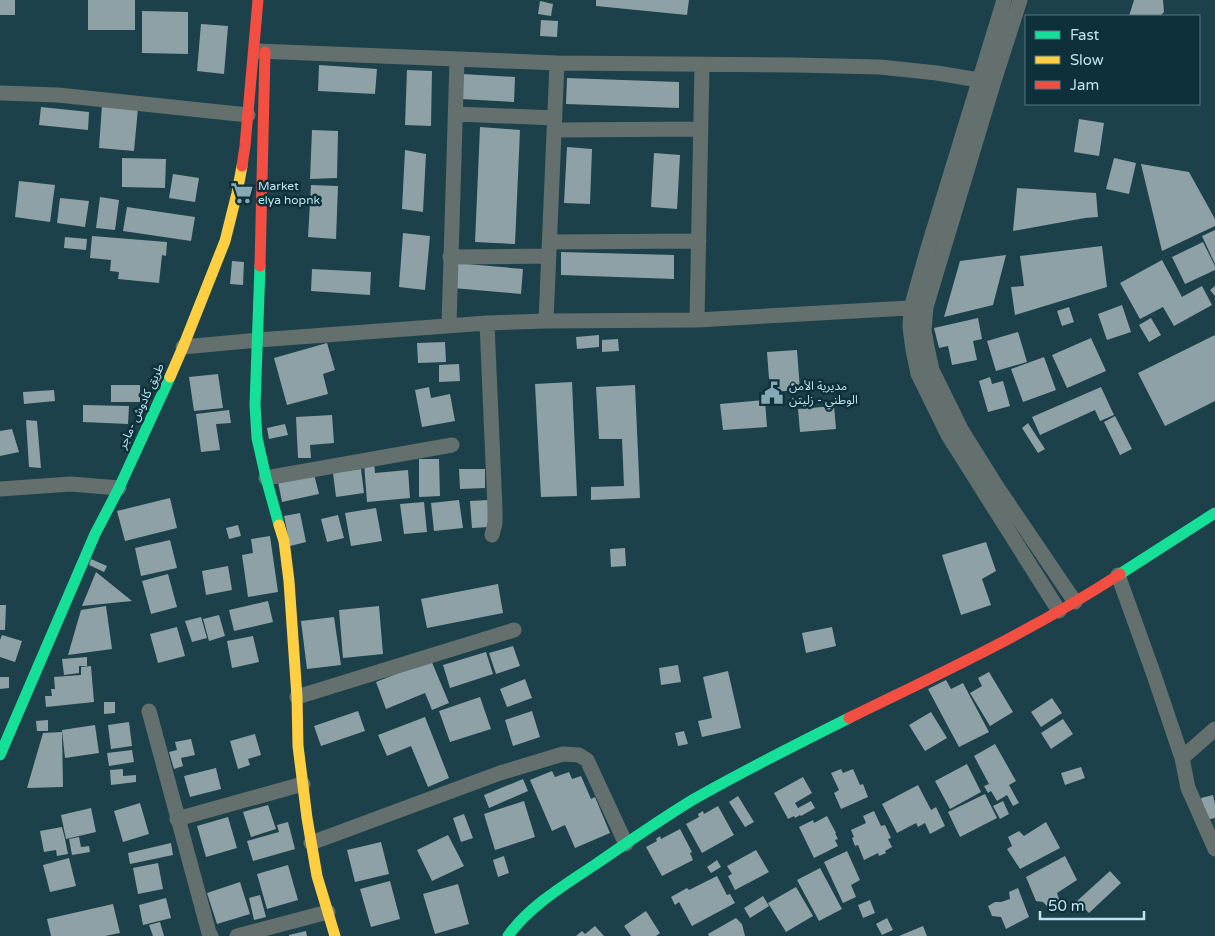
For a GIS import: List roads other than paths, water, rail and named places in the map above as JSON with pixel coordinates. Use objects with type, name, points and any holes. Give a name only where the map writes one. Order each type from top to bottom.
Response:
[{"type":"main road","points":[[258,0],[262,49],[258,340],[255,405],[257,438],[284,541],[289,581],[297,696],[298,746],[317,876],[335,936]]},
{"type":"main road","points":[[268,17],[269,0]]},
{"type":"main road","name":"طريق كادوش -ماجر","points":[[0,755],[95,534],[119,488],[183,347],[225,241],[238,193],[248,115],[262,49]]},
{"type":"main road","points":[[508,936],[515,926],[550,895],[693,800],[759,763],[1059,611],[1215,513]]},
{"type":"street","points":[[1004,0],[928,248],[919,307],[932,370],[962,431],[1075,602]]},
{"type":"street","points":[[1020,0],[919,307],[910,327],[918,374],[948,435],[1059,611]]},
{"type":"street","points":[[262,49],[557,63],[880,67],[979,80]]},
{"type":"street","points":[[449,325],[457,59]]},
{"type":"street","points":[[546,321],[557,63]]},
{"type":"street","points":[[698,320],[702,64]]},
{"type":"street","points":[[0,92],[58,95],[248,115]]},
{"type":"street","points":[[456,114],[554,124],[701,129]]},
{"type":"street","points":[[450,257],[699,240]]},
{"type":"street","points":[[183,347],[449,325],[546,321],[698,320],[919,307]]},
{"type":"street","points":[[487,323],[495,509],[495,523],[492,535]]},
{"type":"street","points":[[266,478],[452,445]]},
{"type":"street","points":[[0,489],[71,484],[119,488]]},
{"type":"street","points":[[1118,575],[1182,758],[1188,788],[1215,849]]},
{"type":"street","points":[[297,696],[514,630]]},
{"type":"street","points":[[149,710],[211,936]]},
{"type":"street","points":[[1182,758],[1215,729]]},
{"type":"street","points":[[311,843],[500,773],[563,754],[579,754],[588,760],[626,844]]},
{"type":"street","points":[[178,819],[303,784]]},
{"type":"street","points":[[236,936],[328,912]]},
{"type":"place","name":"Market elya hopnk","points":[[242,193]]},
{"type":"place","name":"مديرية الأمن الوطني - زليتن","points":[[772,393]]}]
